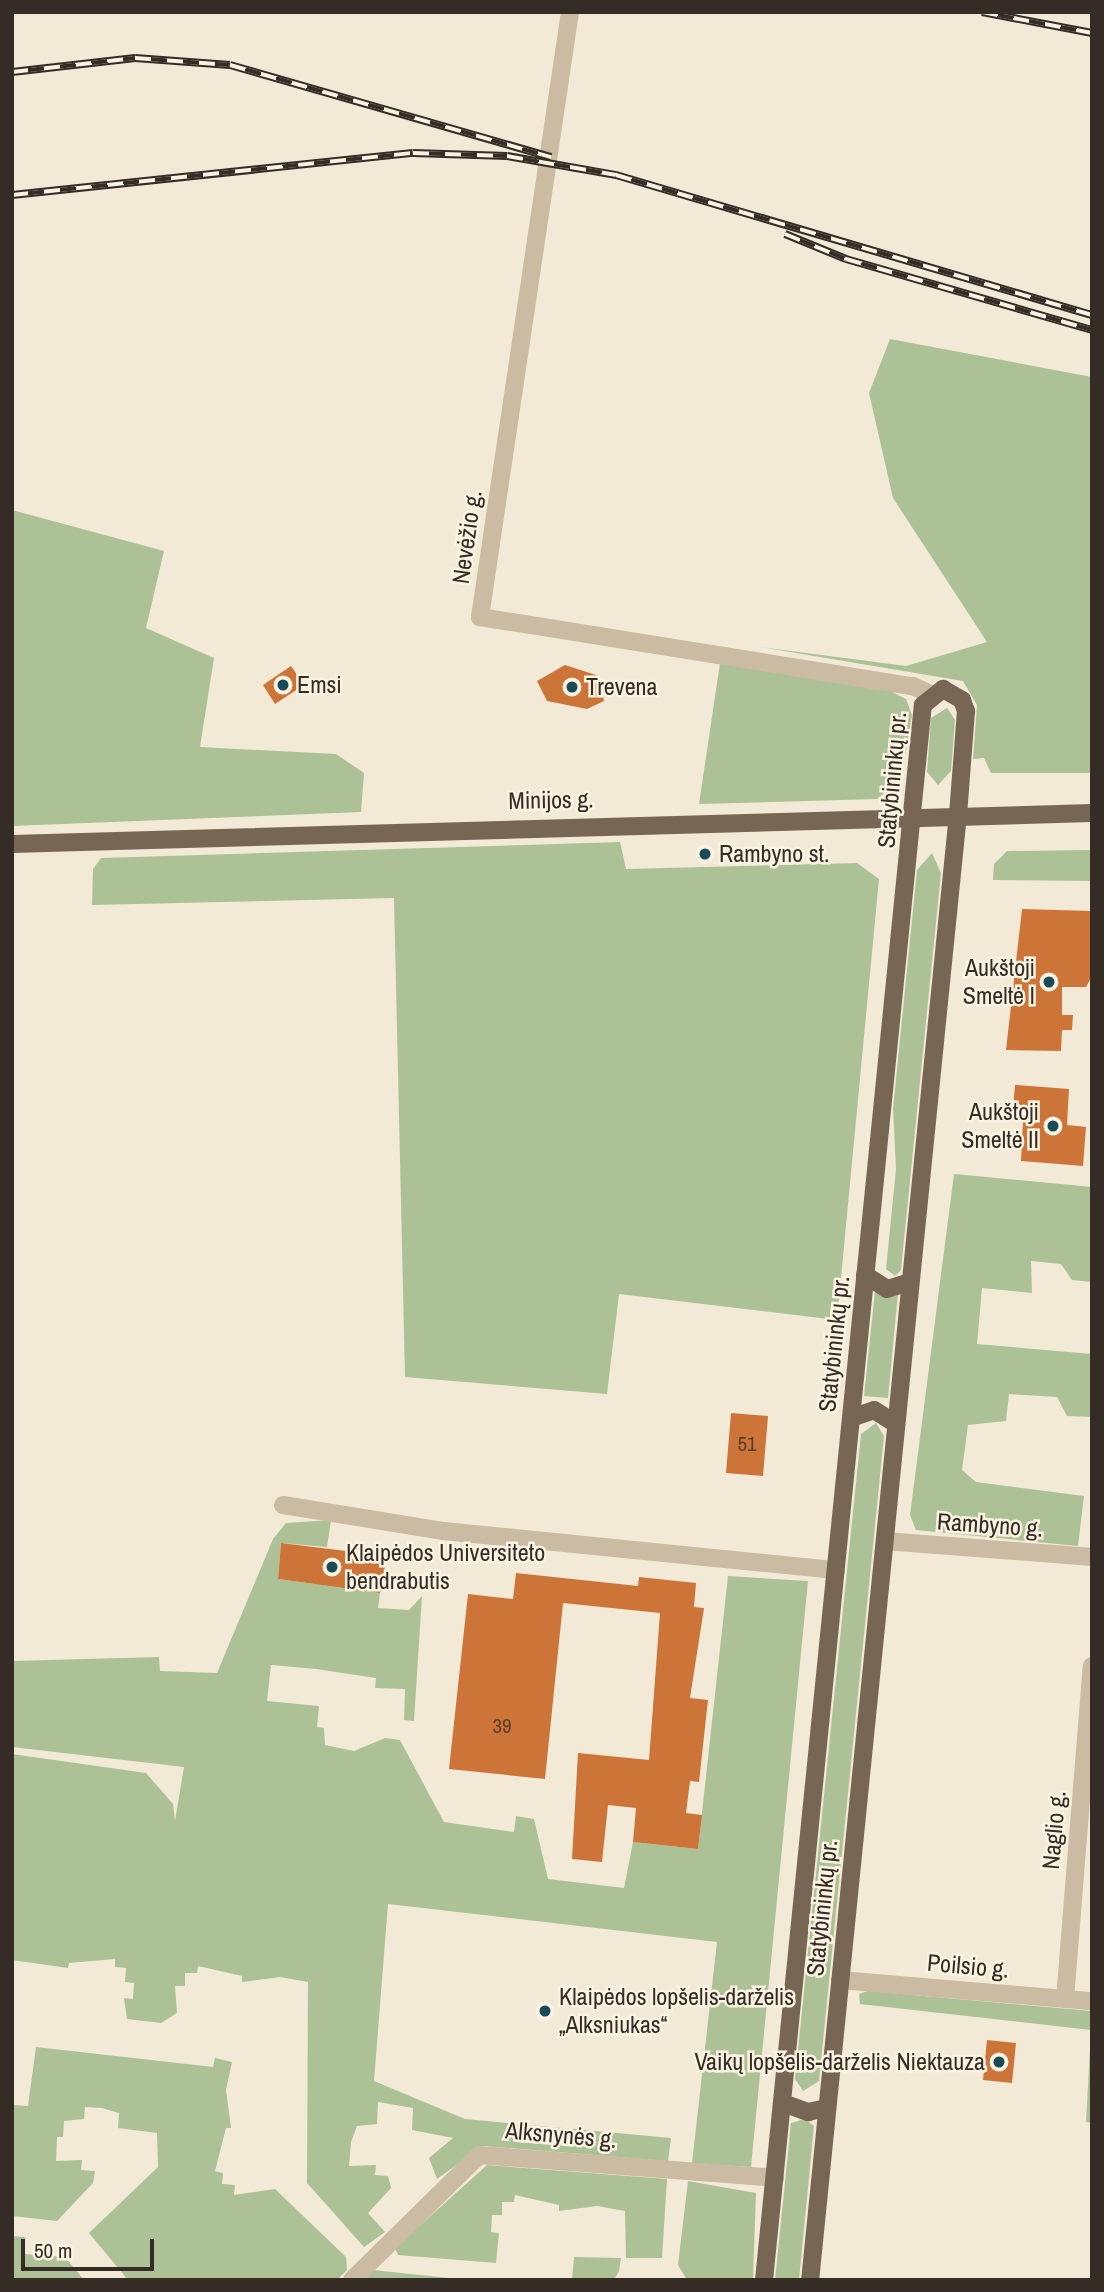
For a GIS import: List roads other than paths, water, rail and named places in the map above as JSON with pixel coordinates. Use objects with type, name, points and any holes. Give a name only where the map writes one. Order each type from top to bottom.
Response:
[{"type":"main road","name":"Statybininkų pr.","points":[[764,2280],[914,816],[923,705],[930,694],[954,693],[966,711],[958,814],[810,2280]]},
{"type":"main road","name":"Minijos g.","points":[[12,844],[958,814],[1092,813]]},
{"type":"main road","points":[[865,1275],[887,1289],[910,1282]]},
{"type":"main road","points":[[851,1419],[874,1410],[896,1423]]},
{"type":"main road","points":[[783,2103],[808,2112],[827,2108]]},
{"type":"street","name":"Nevėžio g.","points":[[570,12],[480,617],[914,686],[930,694]]},
{"type":"street","points":[[282,1505],[444,1531],[836,1570]]},
{"type":"street","name":"Rambyno g.","points":[[885,1541],[1092,1557]]},
{"type":"street","name":"Naglio g.","points":[[1065,1999],[1092,1666]]},
{"type":"street","name":"Poilsio g.","points":[[839,1980],[1092,2001]]},
{"type":"street","name":"Alksnynės g.","points":[[352,2280],[479,2155],[775,2178]]},
{"type":"railway","points":[[982,12],[1092,33]]},
{"type":"railway","points":[[12,72],[135,58],[230,65],[551,157]]},
{"type":"railway","points":[[12,195],[413,153],[507,156],[616,175],[1092,315]]},
{"type":"railway","points":[[785,234],[846,259],[1092,330]]},
{"type":"place","name":"Emsi","points":[[283,685]]},
{"type":"place","name":"Trevena","points":[[572,687]]},
{"type":"place","name":"Rambyno st.","points":[[705,854]]},
{"type":"place","name":"Aukštoji Smeltė I","points":[[1049,982]]},
{"type":"place","name":"Aukštoji Smeltė II","points":[[1053,1126]]},
{"type":"place","name":"Klaipėdos Universiteto bendrabutis","points":[[332,1567]]},
{"type":"place","name":"Klaipėdos lopšelis-darželis „Alksniukas“","points":[[545,2011]]},
{"type":"place","name":"Vaikų lopšelis-darželis Niektauza","points":[[999,2062]]}]
